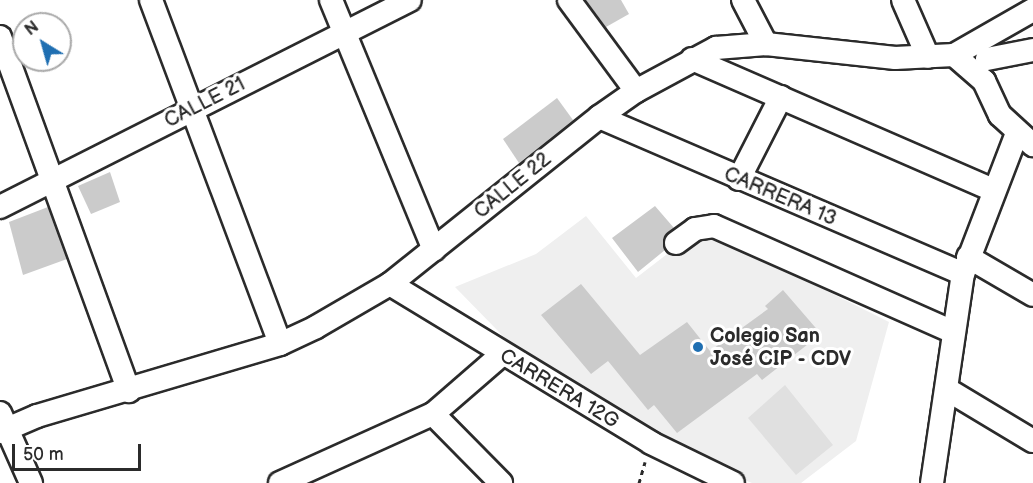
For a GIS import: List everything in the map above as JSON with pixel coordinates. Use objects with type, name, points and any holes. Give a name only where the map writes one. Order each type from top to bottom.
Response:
[{"type":"street","points":[[151,0],[280,344]]},
{"type":"street","points":[[331,0],[434,250]]},
{"type":"street","name":"CALLE 21","points":[[0,207],[410,0]]},
{"type":"street","points":[[569,0],[636,91]]},
{"type":"street","points":[[743,0],[766,45]]},
{"type":"street","points":[[903,0],[928,57]]},
{"type":"street","points":[[954,56],[986,59],[1033,48],[1024,33],[1028,13]]},
{"type":"street","name":"CALLE 22","points":[[2,425],[129,390],[280,344],[390,284],[599,117],[636,91],[692,58],[716,48],[766,45],[895,58],[954,56],[986,59],[1028,13]]},
{"type":"street","points":[[0,37],[129,390]]},
{"type":"street","points":[[692,58],[993,190]]},
{"type":"street","points":[[932,483],[948,390],[953,332],[965,266],[993,190],[1025,139],[1000,115],[986,59]]},
{"type":"street","points":[[739,179],[781,97]]},
{"type":"street","name":"CARRERA 13","points":[[599,117],[739,179],[965,266],[1033,295]]},
{"type":"street","points":[[676,243],[694,229],[714,226],[953,332]]},
{"type":"street","name":"CARRERA 12G","points":[[390,284],[501,355],[651,443],[733,483]]},
{"type":"street","points":[[280,483],[433,414],[501,355]]},
{"type":"street","points":[[948,390],[1033,441]]},
{"type":"street","points":[[433,414],[501,483]]},
{"type":"street","points":[[2,425],[31,483]]},
{"type":"shaded area","name":"Colegio San José CIP - CDV","points":[[586,216],[636,278],[701,228],[889,322],[856,441],[801,483],[752,483],[709,466],[538,372],[455,287],[536,254]]},
{"type":"shaded area","points":[[785,385],[833,445],[796,475],[748,418]]},
{"type":"building","points":[[586,0],[621,0],[629,14],[606,27]]},
{"type":"building","points":[[557,98],[573,120],[519,163],[503,139]]},
{"type":"building","points":[[110,172],[120,202],[91,214],[78,186]]},
{"type":"building","points":[[655,206],[674,228],[663,238],[665,250],[638,272],[612,238]]},
{"type":"building","points":[[48,207],[67,259],[23,275],[9,222]]},
{"type":"building","points":[[581,284],[640,355],[687,322],[710,351],[768,309],[765,306],[783,290],[821,334],[762,380],[757,374],[677,433],[654,405],[648,410],[608,361],[591,374],[541,315]]},
{"type":"place","name":"Colegio San José CIP - CDV","points":[[698,347]]}]
